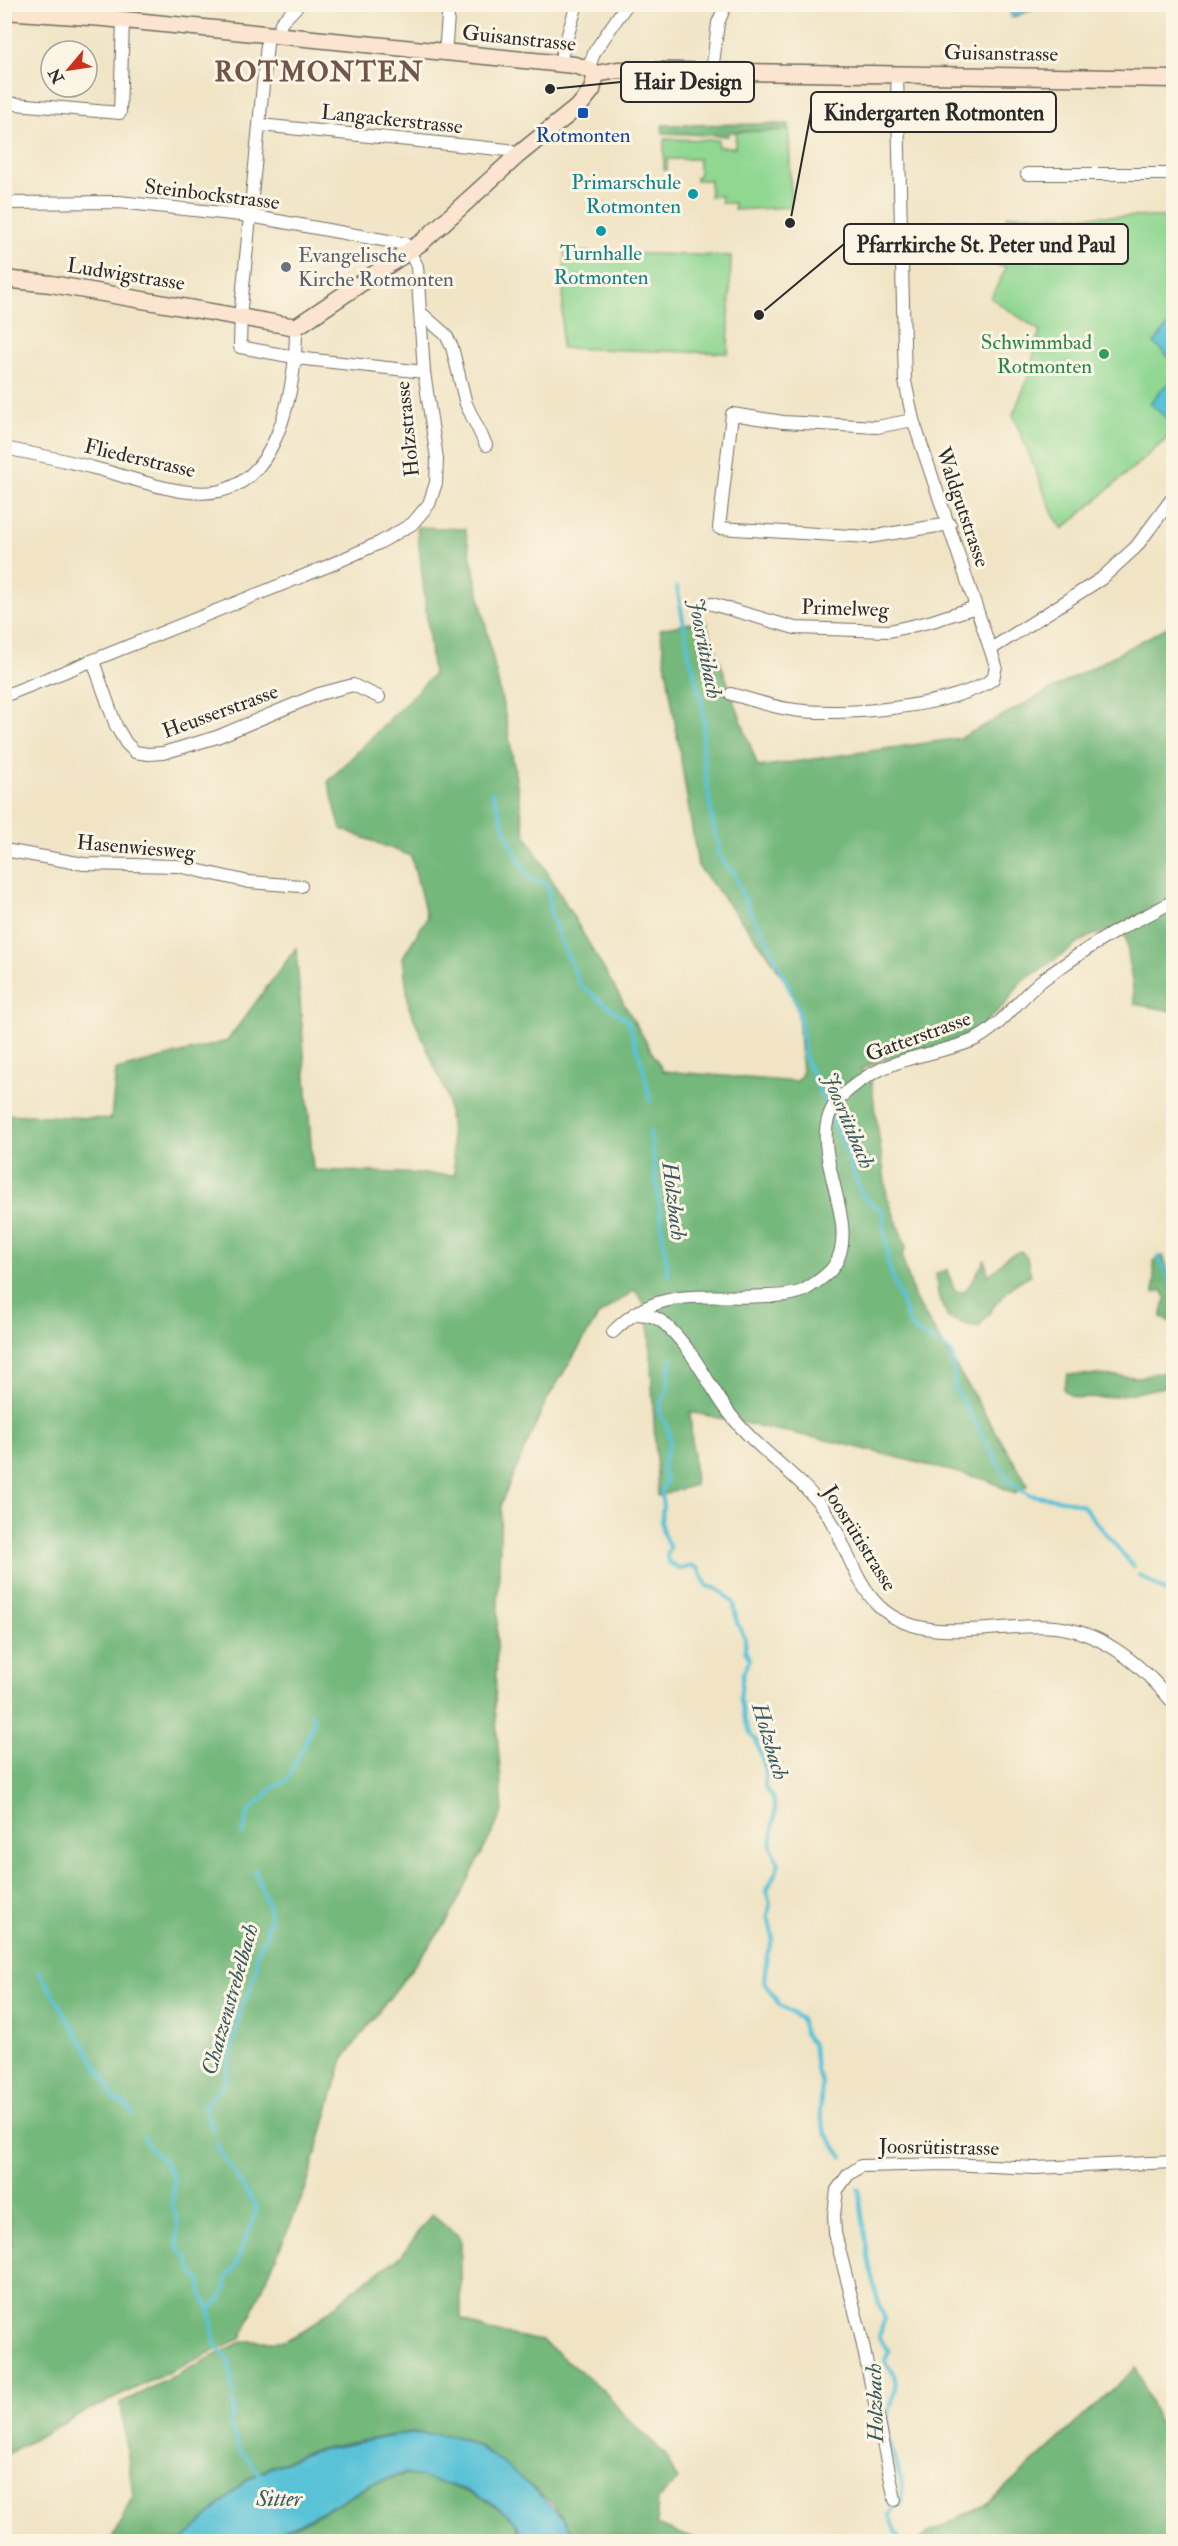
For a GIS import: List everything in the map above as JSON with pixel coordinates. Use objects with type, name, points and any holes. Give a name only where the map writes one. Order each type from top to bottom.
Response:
[{"type":"street","points":[[299,4],[273,34],[250,216],[240,317],[240,347],[424,372]]},
{"type":"street","points":[[445,54],[449,4]]},
{"type":"street","points":[[559,64],[577,4]]},
{"type":"street","points":[[296,327],[422,242],[518,155],[589,95],[595,51],[627,4]]},
{"type":"street","points":[[712,72],[718,23],[726,4]]},
{"type":"street","name":"Guisanstrasse","points":[[4,11],[105,11],[123,20],[559,64],[592,71],[1173,79]]},
{"type":"street","points":[[4,103],[120,113],[123,20]]},
{"type":"street","name":"Waldgutstrasse","points":[[731,694],[789,710],[866,712],[955,696],[979,689],[993,679],[996,666],[991,649],[913,420],[905,381],[897,74]]},
{"type":"street","name":"Langackerstrasse","points":[[260,125],[508,150],[518,155]]},
{"type":"street","points":[[1027,174],[1173,174]]},
{"type":"street","name":"Steinbockstrasse","points":[[4,203],[119,202],[250,216],[400,242],[410,250]]},
{"type":"street","name":"Holzstrasse","points":[[4,696],[328,566],[379,543],[412,524],[429,504],[436,483],[434,434],[424,372],[422,313],[417,266],[410,250]]},
{"type":"street","name":"Ludwigstrasse","points":[[4,279],[51,284],[296,327]]},
{"type":"street","points":[[422,313],[446,335],[452,347],[466,404],[486,445]]},
{"type":"street","name":"Fliederstrasse","points":[[4,448],[60,459],[189,492],[219,491],[230,488],[257,468],[276,438],[282,422],[296,327]]},
{"type":"street","points":[[913,420],[877,427],[783,422],[732,414],[719,528],[822,536],[869,537],[950,524]]},
{"type":"street","points":[[991,649],[1101,579],[1136,547],[1173,496]]},
{"type":"street","name":"Primelweg","points":[[712,604],[795,628],[889,631],[930,622],[976,607]]},
{"type":"street","name":"Heusserstrasse","points":[[93,661],[116,726],[126,743],[135,752],[148,754],[162,753],[217,737],[319,694],[353,685],[379,697]]},
{"type":"street","name":"Hasenwiesweg","points":[[4,850],[84,864],[178,866],[249,882],[301,886]]},
{"type":"street","name":"Gatterstrasse","points":[[613,1332],[633,1314],[659,1300],[780,1295],[805,1290],[834,1266],[841,1246],[842,1223],[825,1137],[830,1114],[837,1101],[868,1073],[890,1064],[978,1039],[1005,1017],[1029,990],[1120,928],[1173,900]]},
{"type":"street","name":"Joosrütistrasse","points":[[633,1314],[656,1317],[671,1329],[730,1414],[762,1450],[797,1480],[823,1508],[865,1587],[877,1605],[892,1618],[909,1625],[927,1628],[968,1630],[1054,1626],[1082,1633],[1107,1644],[1135,1664],[1160,1687],[1173,1704]]},
{"type":"street","name":"Joosrütistrasse","points":[[895,2500],[860,2331],[835,2233],[834,2215],[837,2190],[848,2175],[861,2166],[948,2164],[1035,2168],[1173,2162]]},
{"type":"green space","points":[[789,124],[789,130],[728,132],[728,136],[663,133],[662,125]]},
{"type":"green space","points":[[789,130],[791,207],[734,210],[734,203],[721,203],[721,196],[710,196],[710,180],[696,180],[699,176],[699,159],[667,159],[667,170],[664,170],[664,139],[718,140],[718,147],[735,147],[736,132]]},
{"type":"green space","name":"Schwimmbad Rotmonten","points":[[1008,215],[1173,217],[1173,436],[1171,435],[1063,529],[1054,516],[1013,415],[1028,378],[1040,331],[991,298],[1006,268],[990,263]]},
{"type":"green space","points":[[565,252],[731,256],[728,353],[561,348]]},
{"type":"green space","points":[[417,527],[465,529],[507,724],[525,834],[663,1071],[784,1081],[797,1081],[802,1074],[798,1014],[794,995],[768,954],[698,866],[660,629],[705,620],[758,767],[961,738],[1173,624],[1173,895],[1119,927],[1088,937],[1019,984],[1008,1001],[981,1027],[948,1045],[879,1061],[860,1070],[871,1080],[887,1196],[906,1247],[902,1257],[915,1299],[1028,1485],[1015,1494],[987,1480],[840,1443],[690,1412],[695,1485],[658,1496],[648,1310],[635,1290],[598,1316],[545,1403],[501,1503],[495,1706],[503,1811],[447,1922],[343,2059],[306,2188],[241,2338],[75,2417],[5,2455],[4,2256],[12,2243],[4,2184],[4,1114],[111,1119],[116,1070],[227,1041],[296,948],[313,1170],[455,1175],[447,1095],[409,1007],[403,957],[427,918],[411,856],[341,829],[328,782],[433,675]]},
{"type":"green space","points":[[1173,905],[1173,1011],[1135,1004],[1126,939],[1121,929]]},
{"type":"green space","points":[[1021,1251],[1027,1258],[1031,1275],[1009,1290],[979,1327],[948,1318],[938,1296],[936,1273],[947,1270],[955,1291],[965,1292],[985,1260],[988,1275],[998,1268],[1006,1257]]},
{"type":"green space","points":[[1163,1256],[1173,1285],[1173,1323],[1161,1317],[1166,1298],[1162,1290],[1154,1293],[1154,1261]]},
{"type":"green space","points":[[1173,1372],[1173,1385],[1120,1395],[1078,1398],[1063,1389],[1068,1374],[1141,1377],[1153,1373]]},
{"type":"green space","points":[[432,2214],[461,2238],[461,2319],[489,2331],[542,2341],[604,2391],[622,2413],[665,2454],[677,2480],[658,2500],[656,2525],[700,2541],[578,2541],[553,2504],[482,2448],[464,2438],[410,2432],[314,2450],[265,2469],[247,2479],[182,2541],[110,2542],[133,2496],[121,2403],[243,2341],[284,2341],[306,2330],[358,2286],[401,2256]]},
{"type":"green space","points":[[1136,2368],[1173,2455],[1173,2541],[919,2541],[927,2534],[988,2504]]},
{"type":"green space","points":[[406,2474],[466,2491],[481,2498],[495,2506],[516,2524],[524,2541],[267,2541],[344,2501],[373,2483]]},
{"type":"water","points":[[1031,5],[1033,9],[1012,18],[1010,11]]},
{"type":"water","points":[[1173,320],[1173,361],[1154,343]]},
{"type":"water","points":[[1168,383],[1173,387],[1173,424],[1150,403]]},
{"type":"water","name":"Sitter","points":[[410,2433],[453,2436],[478,2447],[528,2484],[559,2515],[577,2541],[525,2541],[517,2524],[496,2505],[463,2489],[406,2473],[373,2482],[344,2500],[265,2541],[182,2541],[247,2480],[265,2470],[314,2451]]},
{"type":"waterway","name":"Joosrütibach","points":[[677,587],[690,659],[702,702],[704,724],[702,749],[713,824],[719,846],[718,855],[734,873],[747,906],[767,939],[799,1010],[805,1058],[828,1111]]},
{"type":"waterway","name":"Holzbach","points":[[492,792],[512,847],[531,881],[548,884],[550,914],[580,985],[628,1021],[643,1067],[650,1101]]},
{"type":"waterway","name":"Joosrütibach","points":[[832,1118],[863,1197],[883,1212],[889,1267],[911,1328],[952,1353],[956,1390],[1008,1480],[1029,1495],[1082,1505],[1133,1566]]},
{"type":"waterway","name":"Holzbach","points":[[650,1132],[668,1275]]},
{"type":"waterway","points":[[1159,1257],[1174,1288]]},
{"type":"waterway","name":"Holzbach","points":[[672,1358],[666,1394],[660,1404],[659,1412],[667,1425],[670,1439],[662,1468],[666,1481],[661,1492],[663,1507],[661,1522],[670,1548],[667,1555],[668,1562],[681,1569],[692,1566],[698,1568],[707,1586],[718,1589],[733,1602],[737,1623],[745,1638],[745,1651],[750,1659],[743,1673],[740,1698],[745,1721],[752,1737],[756,1740],[765,1767],[765,1787],[773,1798],[775,1810],[771,1846],[778,1862],[777,1870],[767,1890],[770,1905],[768,1916],[773,1938],[767,1954],[764,1982],[779,2004],[802,2020],[804,2034],[813,2045],[816,2069],[822,2083],[820,2112],[825,2132],[843,2157]]},
{"type":"waterway","name":"Joosrütibach","points":[[1139,1575],[1174,1596]]},
{"type":"waterway","name":"Chatzenstrebelbach","points":[[243,1834],[247,1814],[275,1786],[287,1781],[315,1721],[311,1712]]},
{"type":"waterway","name":"Chatzenstrebelbach","points":[[213,2132],[204,2106],[224,2084],[242,2005],[250,1992],[257,1967],[256,1956],[268,1933],[266,1926],[270,1923],[269,1908],[255,1870]]},
{"type":"waterway","name":"Chatzenstrebelbach","points":[[39,1971],[69,2021]]},
{"type":"waterway","name":"Chatzenstrebelbach","points":[[71,2024],[107,2083],[113,2099],[127,2106],[133,2114]]},
{"type":"waterway","name":"Chatzenstrebelbach","points":[[144,2136],[148,2146],[166,2164],[174,2179],[172,2205],[177,2218],[178,2249],[188,2258],[193,2273],[201,2281],[202,2295],[210,2308],[214,2343],[230,2362],[231,2386],[234,2394]]},
{"type":"waterway","name":"Chatzenstrebelbach","points":[[210,2308],[223,2295],[227,2277],[236,2265],[256,2212],[255,2205],[219,2151],[217,2142]]},
{"type":"waterway","name":"Holzbach","points":[[858,2188],[874,2287],[885,2319],[878,2337],[889,2351],[885,2360],[894,2375],[895,2382],[887,2426],[903,2493],[902,2503],[893,2508],[889,2515],[895,2531],[903,2542]]},
{"type":"waterway","name":"Chatzenstrebelbach","points":[[234,2402],[234,2412],[230,2423],[238,2449],[263,2477]]},
{"type":"place","name":"Hair Design","points":[[550,89]]},
{"type":"place","name":"Rotmonten","points":[[583,113]]},
{"type":"place","name":"Primarschule Rotmonten","points":[[693,194]]},
{"type":"place","name":"Kindergarten Rotmonten","points":[[790,223]]},
{"type":"place","name":"Turnhalle Rotmonten","points":[[601,231]]},
{"type":"place","name":"Evangelische Kirche Rotmonten","points":[[286,267]]},
{"type":"place","name":"Pfarrkirche St. Peter und Paul","points":[[759,315]]},
{"type":"place","name":"Schwimmbad Rotmonten","points":[[1104,354]]},
{"type":"district","name":"ROTMONTEN","points":[[319,72]]}]
